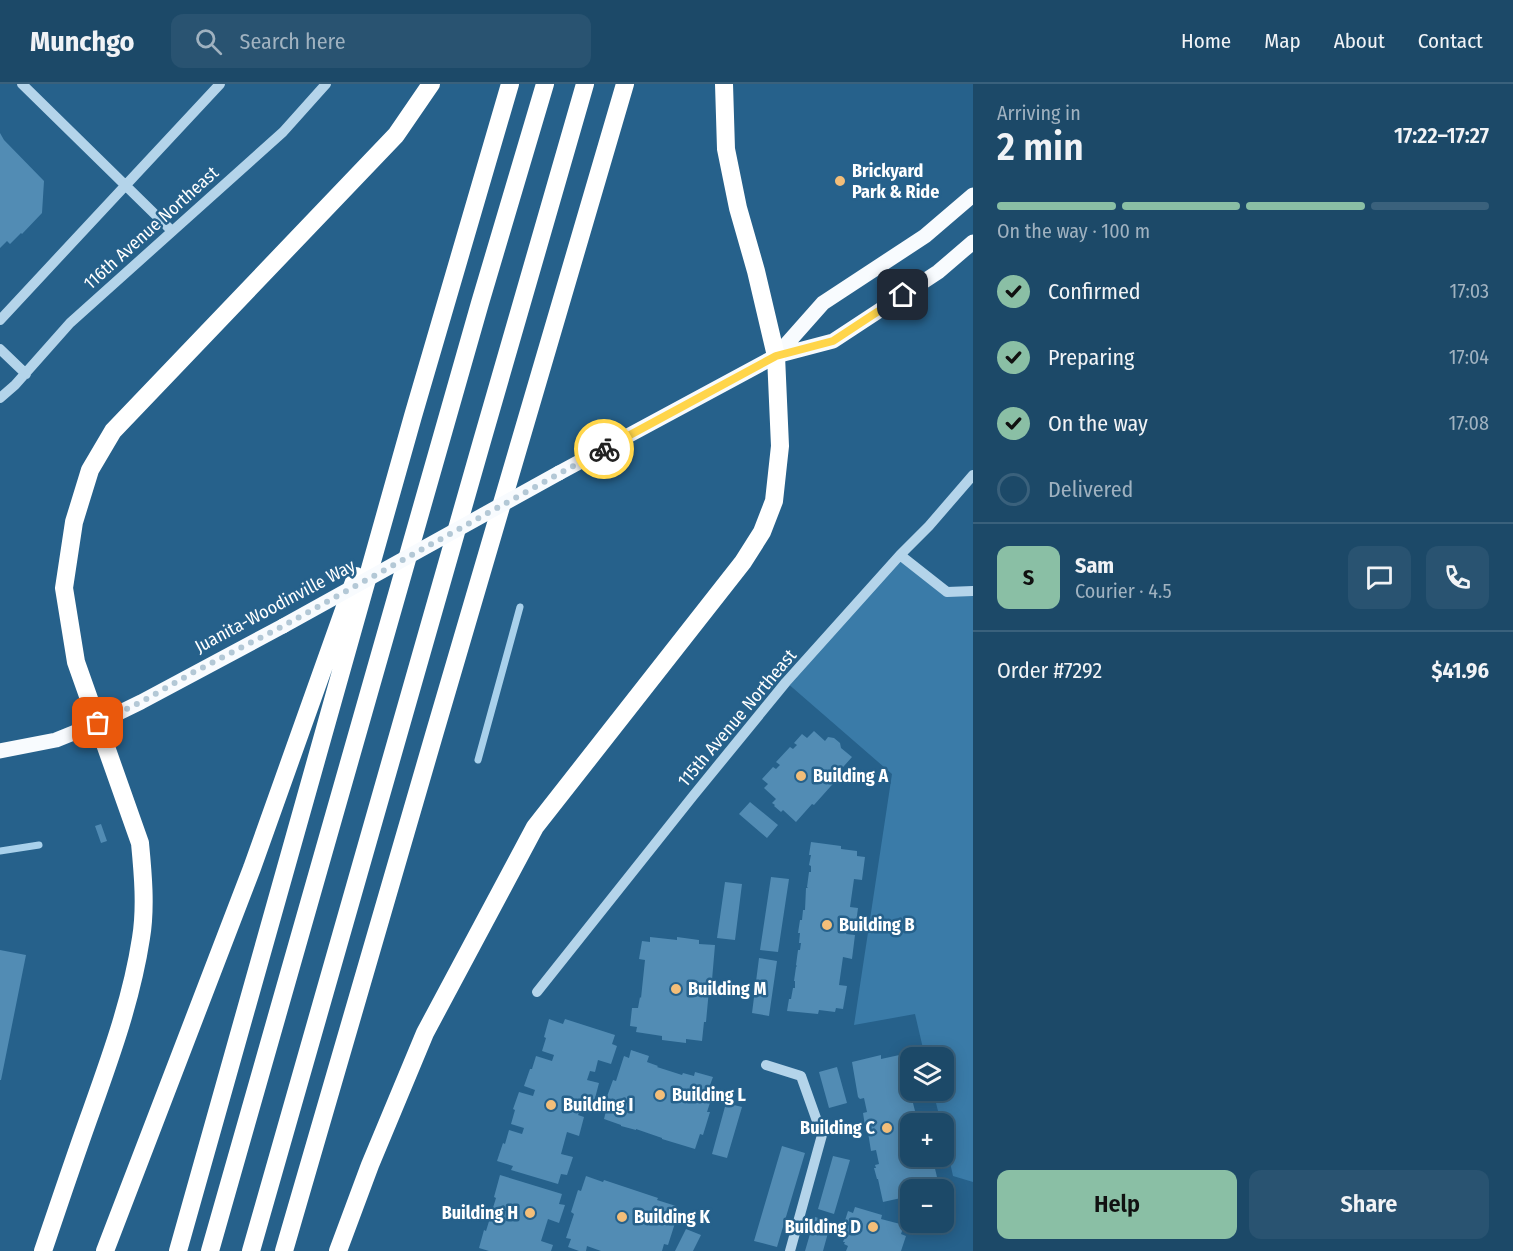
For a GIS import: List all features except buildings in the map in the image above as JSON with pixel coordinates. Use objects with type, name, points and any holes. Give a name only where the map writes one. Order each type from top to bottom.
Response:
[{"type":"highway","points":[[43,1251],[119,1033],[142,936],[143,897],[140,843],[76,662],[64,588],[74,522],[90,470],[113,431],[396,135],[430,84]]},
{"type":"highway","points":[[178,1251],[413,416],[510,84]]},
{"type":"highway","points":[[210,1251],[402,575],[545,84]]},
{"type":"highway","points":[[251,1251],[585,84]]},
{"type":"highway","points":[[284,1251],[625,84]]},
{"type":"highway","points":[[338,1251],[369,1165],[425,1033],[535,827],[743,562],[762,532],[774,501],[780,446],[776,356],[738,208],[726,149],[724,84]]},
{"type":"highway","points":[[105,1251],[252,868],[413,416]]},
{"type":"main road","points":[[776,356],[823,303],[925,236],[973,195]]},
{"type":"main road","points":[[776,356],[833,341],[938,273],[973,242]]},
{"type":"main road","name":"Juanita-Woodinville Way","points":[[0,751],[56,740],[141,702],[776,356]]},
{"type":"street","points":[[22,84],[172,231]]},
{"type":"street","points":[[0,320],[220,84]]},
{"type":"street","name":"116th Avenue Northeast","points":[[0,398],[15,386],[70,323],[283,132],[327,84]]},
{"type":"street","points":[[0,348],[26,374]]},
{"type":"street","name":"115th Avenue Northeast","points":[[537,992],[786,682],[973,475]]},
{"type":"street","points":[[900,555],[947,592],[973,591]]},
{"type":"street","points":[[766,1065],[801,1076],[822,1135],[790,1251]]},
{"type":"shaded area","points":[[900,555],[947,592],[973,591],[973,1182],[953,1176],[951,1167],[954,1167],[954,1113],[938,1113],[936,1101],[954,1101],[954,1047],[923,1047],[915,1014],[854,1025],[892,774],[786,682]]},
{"type":"waterway","points":[[478,760],[520,607]]},
{"type":"waterway","points":[[0,851],[39,845]]},
{"type":"way so far","points":[[98,723],[283,626],[604,449]]},
{"type":"place","name":"Brickyard Park & Ride","points":[[840,181]]},
{"type":"place","name":"Building A","points":[[801,776]]},
{"type":"place","name":"Building B","points":[[827,925]]},
{"type":"place","name":"Building M","points":[[676,989]]},
{"type":"place","name":"Building L","points":[[660,1095]]},
{"type":"place","name":"Building I","points":[[551,1105]]},
{"type":"place","name":"Building C","points":[[887,1128]]},
{"type":"place","name":"Building H","points":[[530,1213]]},
{"type":"place","name":"Building K","points":[[622,1217]]},
{"type":"place","name":"Building D","points":[[873,1227]]},
{"type":"route","points":[[604,449],[776,356],[833,341],[903,295]]}]
